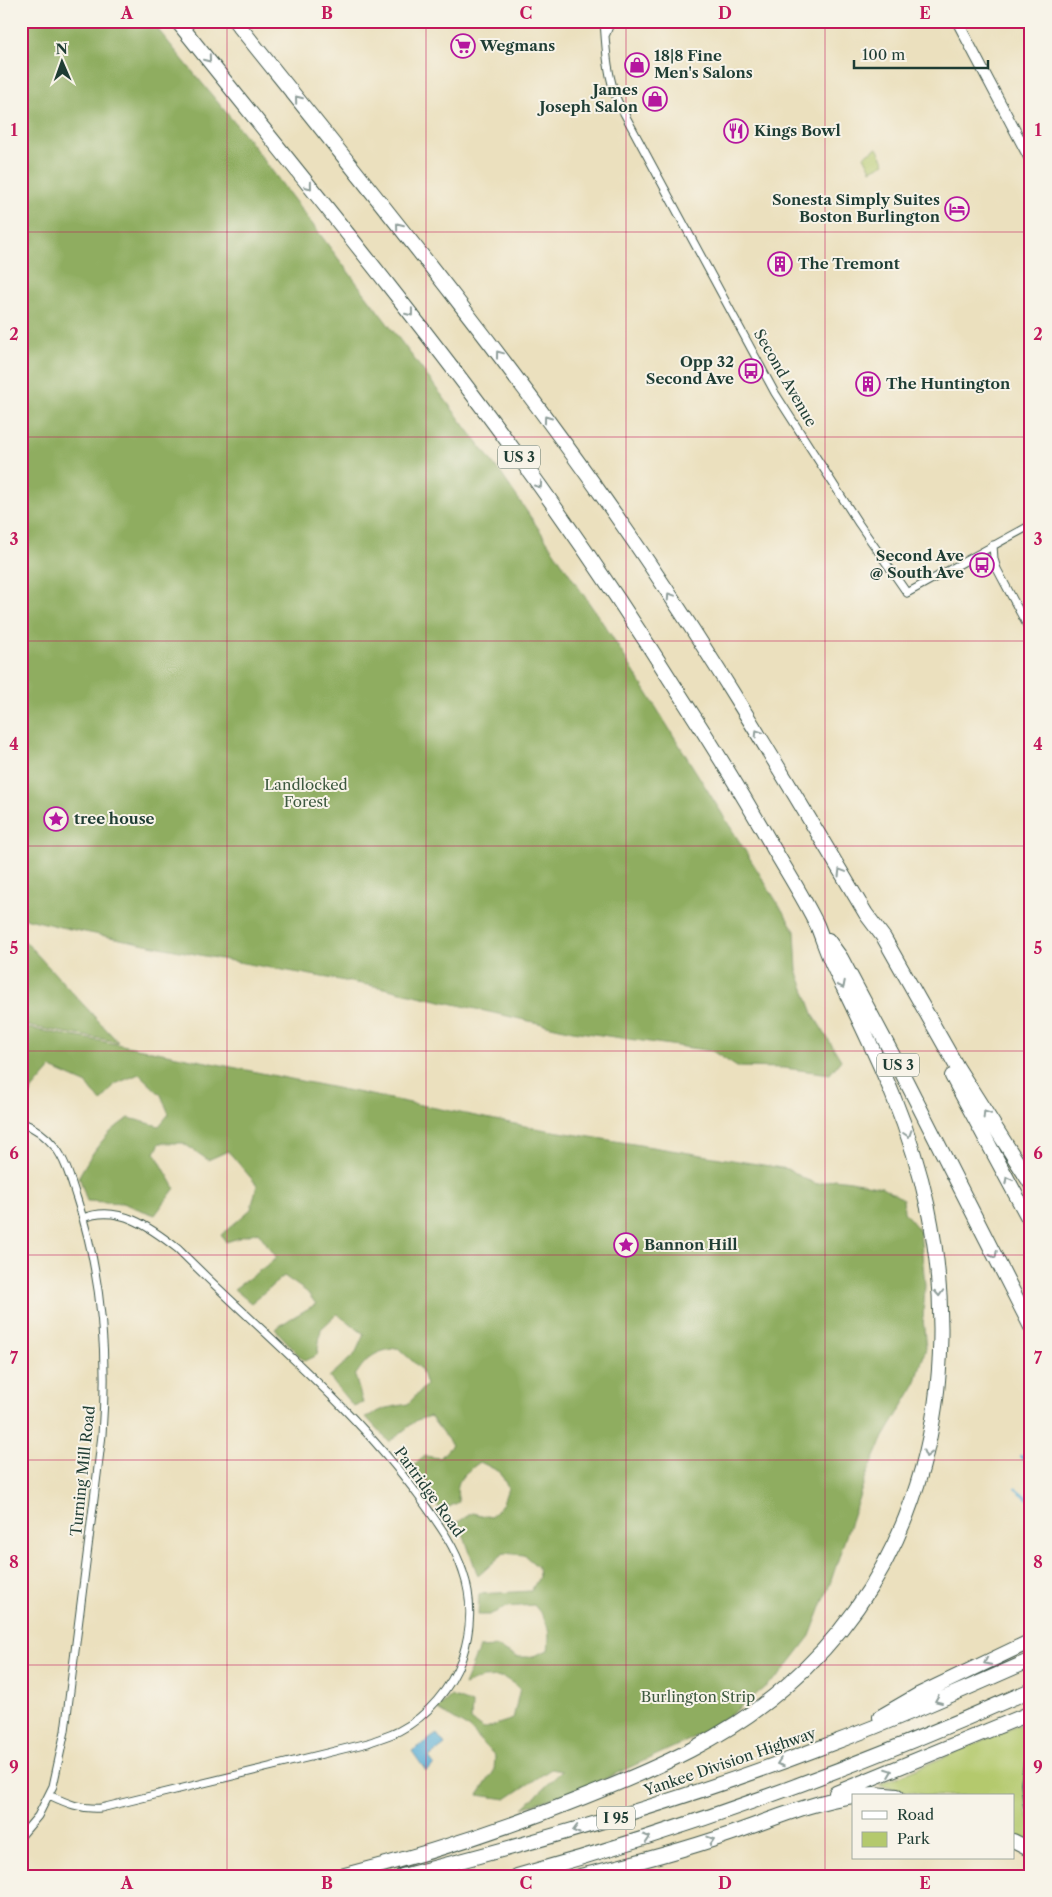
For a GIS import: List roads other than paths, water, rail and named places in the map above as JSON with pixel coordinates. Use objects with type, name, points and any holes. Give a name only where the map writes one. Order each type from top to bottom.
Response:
[{"type":"highway","name":"US 3","points":[[177,21],[416,320],[543,490],[635,625],[752,811],[816,924],[840,958],[883,1037],[1031,1326]]},
{"type":"highway","name":"US 3","points":[[236,21],[460,302],[581,466],[637,547],[719,670],[866,914],[884,938],[962,1074],[1031,1184]]},
{"type":"highway","points":[[866,914],[878,942],[955,1080],[1031,1223]]},
{"type":"highway","points":[[341,1876],[409,1858],[531,1817],[655,1768],[720,1735],[779,1693],[821,1653],[860,1603],[880,1573],[894,1545],[919,1483],[934,1420],[940,1372],[939,1291],[936,1258],[925,1194],[904,1122],[886,1076],[831,963],[816,924]]},
{"type":"highway","points":[[826,1746],[918,1695],[1031,1641]]},
{"type":"highway","name":"Yankee Division Highway","points":[[402,1876],[603,1822],[735,1779],[826,1746],[1031,1660]]},
{"type":"highway","name":"I 95","points":[[517,1876],[680,1827],[845,1768],[1031,1690]]},
{"type":"highway","points":[[580,1876],[678,1850],[812,1804],[1031,1713]]},
{"type":"highway","points":[[1031,1763],[1028,1784],[1031,1806]]},
{"type":"highway","points":[[812,1804],[852,1796]]},
{"type":"highway","points":[[1014,1842],[1031,1850]]},
{"type":"main road","points":[[957,21],[1031,161]]},
{"type":"street","name":"Second Avenue","points":[[604,21],[607,68],[618,102],[762,369],[818,461],[907,593],[1031,525]]},
{"type":"street","name":"Second Avenue","points":[[605,36],[611,21]]},
{"type":"street","points":[[993,545],[997,569],[1031,633]]},
{"type":"street","name":"Turning Mill Road","points":[[21,1122],[41,1133],[54,1146],[70,1180],[83,1218],[98,1288],[105,1366],[105,1399],[65,1730],[56,1774],[49,1794],[38,1816],[21,1836]]},
{"type":"street","name":"Partridge Road","points":[[49,1794],[62,1802],[78,1806],[102,1808],[368,1743],[402,1729],[427,1712],[450,1683],[460,1663],[469,1630],[470,1605],[467,1584],[448,1538],[399,1470],[349,1414],[178,1249],[156,1232],[125,1216],[101,1214],[83,1218]]},
{"type":"water","points":[[437,1734],[445,1745],[429,1757],[434,1765],[426,1771],[412,1751]]},
{"type":"waterway","points":[[1021,1456],[1031,1467]]},
{"type":"waterway","points":[[1015,1488],[1031,1501]]},
{"type":"place","name":"Wegmans","points":[[463,46]]},
{"type":"place","name":"18|8 Fine Men's Salons","points":[[637,65]]},
{"type":"place","name":"James Joseph Salon","points":[[655,99]]},
{"type":"place","name":"Kings Bowl","points":[[736,131]]},
{"type":"place","name":"Sonesta Simply Suites Boston Burlington","points":[[957,209]]},
{"type":"place","name":"The Tremont","points":[[780,264]]},
{"type":"place","name":"Opp 32 Second Ave","points":[[751,371]]},
{"type":"place","name":"The Huntington","points":[[868,384]]},
{"type":"place","name":"Second Ave @ South Ave","points":[[982,565]]},
{"type":"place","name":"tree house","points":[[56,819]]},
{"type":"place","name":"Bannon Hill","points":[[626,1245]]},
{"type":"park label","name":"Landlocked Forest","points":[[306,794]]},
{"type":"park label","name":"Burlington Strip","points":[[698,1697]]}]
